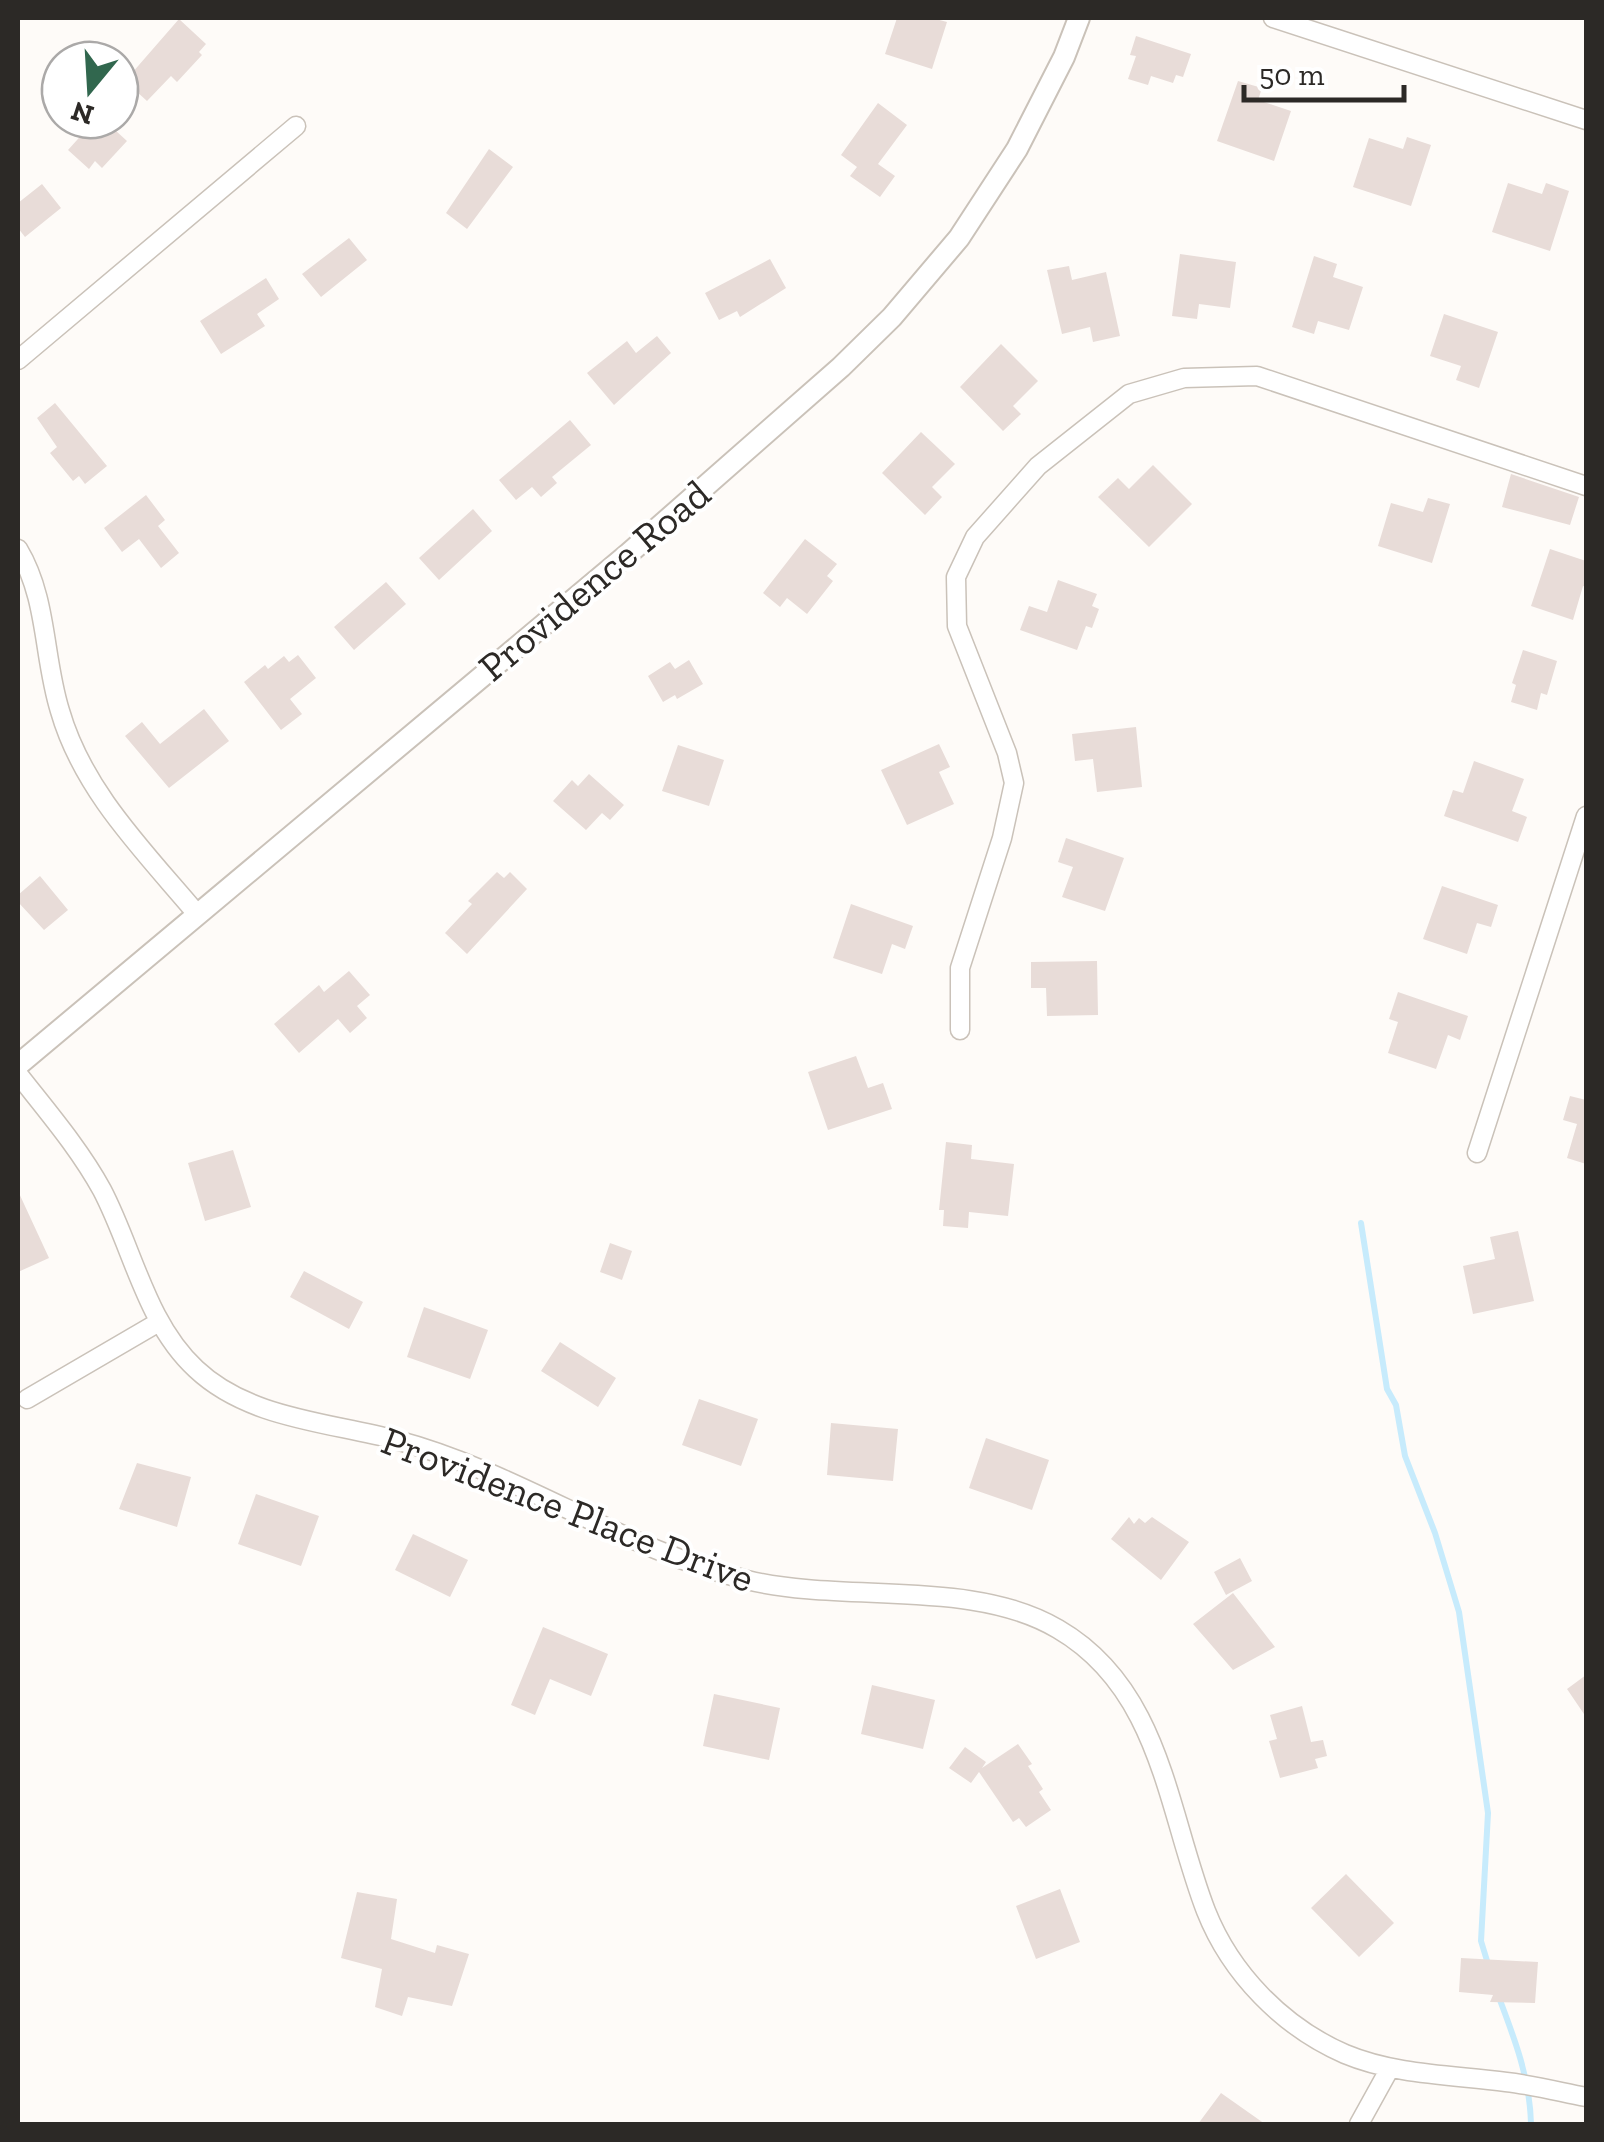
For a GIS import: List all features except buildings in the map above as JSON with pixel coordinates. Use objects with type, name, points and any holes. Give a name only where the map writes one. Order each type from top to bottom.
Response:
[{"type":"street","name":"Providence Road","points":[[18,1064],[628,555],[892,317],[959,238],[1018,150],[1079,18]]},
{"type":"street","points":[[1273,18],[1586,120]]},
{"type":"street","points":[[18,360],[296,126]]},
{"type":"street","points":[[960,1030],[960,968],[1002,838],[1014,783],[1007,753],[957,626],[956,576],[974,537],[1038,466],[1128,394],[1184,378],[1258,376],[1586,486]]},
{"type":"street","points":[[18,548],[43,612],[58,708],[85,772],[110,810],[197,914]]},
{"type":"street","points":[[1476,1153],[1586,816]]},
{"type":"street","name":"Providence Place Drive","points":[[18,1074],[99,1184],[160,1322],[196,1370],[243,1401],[272,1412],[397,1440],[444,1455],[706,1569],[797,1590],[987,1602],[1023,1612],[1060,1630],[1104,1664],[1140,1713],[1155,1747],[1206,1911],[1241,1973],[1271,2006],[1306,2033],[1346,2054],[1390,2068],[1515,2083],[1586,2098]]},
{"type":"street","points":[[27,1399],[160,1322]]},
{"type":"street","points":[[1359,2124],[1390,2068]]},
{"type":"waterway","points":[[1361,1223],[1387,1389],[1396,1405],[1405,1456],[1435,1533],[1459,1612],[1488,1813],[1481,1941],[1488,1964]]},
{"type":"waterway","points":[[1498,1995],[1524,2074],[1531,2124]]}]
